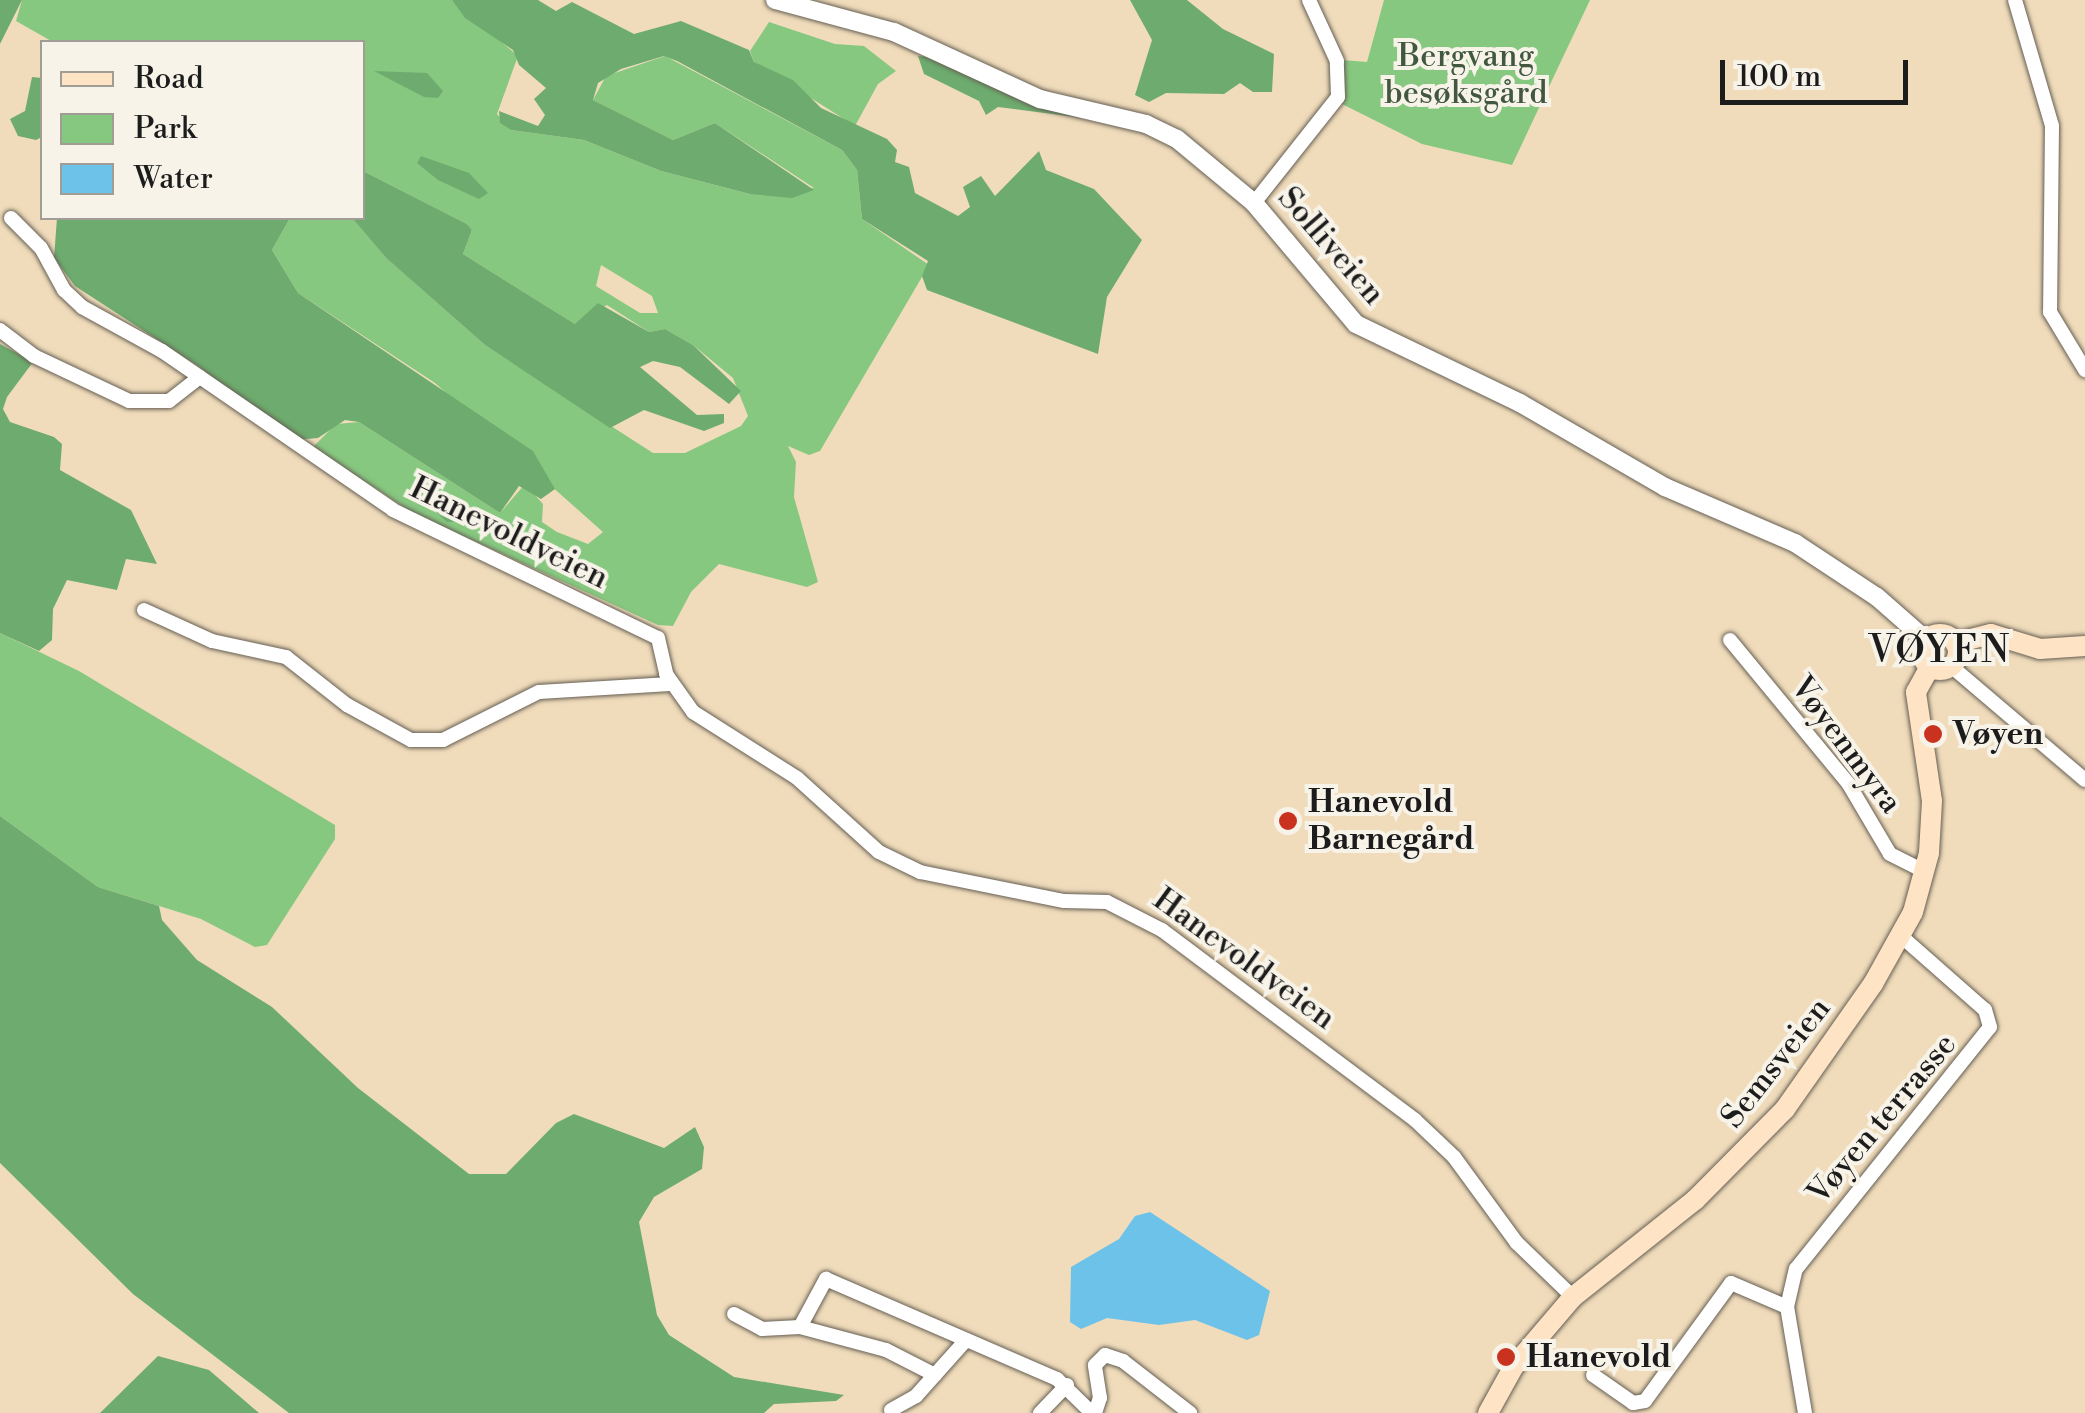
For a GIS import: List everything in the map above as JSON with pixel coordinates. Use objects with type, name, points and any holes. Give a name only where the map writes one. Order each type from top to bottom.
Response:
[{"type":"main road","points":[[1955,643],[1952,666],[1930,667],[1922,652],[1926,641],[1942,635],[1955,643],[1991,634],[2040,649],[2085,646]]},
{"type":"main road","name":"Semsveien","points":[[1488,1413],[1514,1366],[1573,1298],[1696,1200],[1785,1109],[1836,1043],[1902,936],[1926,872],[1932,801],[1916,692],[1930,667]]},
{"type":"street","name":"Solliveien","points":[[775,0],[894,32],[1040,99],[1146,124],[1209,160],[1254,202],[1356,324],[1385,344],[1520,403],[1665,487],[1795,543],[1877,597],[1926,641]]},
{"type":"street","points":[[1254,202],[1338,96],[1336,61],[1309,0]]},
{"type":"street","points":[[2014,0],[2052,126],[2050,312],[2085,370]]},
{"type":"street","name":"Hanevoldveien","points":[[11,218],[41,248],[64,290],[82,307],[200,377],[393,510],[650,632],[663,645],[670,684],[693,712],[797,778],[878,852],[900,864],[1064,901],[1108,902],[1162,930],[1414,1120],[1454,1158],[1518,1243],[1573,1298]]},
{"type":"street","points":[[0,330],[34,356],[129,401],[169,401],[200,377]]},
{"type":"street","points":[[144,610],[212,640],[286,656],[347,705],[411,740],[443,740],[539,692],[670,684]]},
{"type":"street","name":"Vøyenmyra","points":[[1730,640],[1848,783],[1890,854],[1926,872]]},
{"type":"street","points":[[1952,666],[2085,780]]},
{"type":"street","name":"Vøyen terrasse","points":[[1805,1413],[1787,1308],[1808,1250],[1990,1027],[1985,1010],[1902,936]]},
{"type":"street","points":[[800,1326],[826,1279],[1067,1385],[1094,1413],[1100,1398],[1095,1365],[1105,1355],[1123,1361],[1190,1413]]},
{"type":"street","points":[[1593,1375],[1633,1403],[1645,1401],[1730,1282],[1743,1282],[1787,1308]]},
{"type":"street","points":[[734,1314],[762,1329],[800,1326],[886,1350],[935,1375]]},
{"type":"street","points":[[904,1410],[966,1340]]},
{"type":"street","points":[[1040,1413],[1067,1385]]},
{"type":"green space","points":[[0,0],[22,0],[0,44]]},
{"type":"green space","points":[[22,0],[452,0],[518,56],[497,114],[511,130],[584,140],[661,171],[750,194],[814,188],[715,123],[673,140],[593,100],[606,76],[665,56],[842,150],[857,170],[862,219],[929,265],[820,451],[809,455],[788,446],[796,462],[794,497],[818,582],[807,587],[719,564],[691,592],[673,626],[658,625],[413,513],[313,447],[336,424],[359,422],[500,513],[525,484],[543,504],[542,522],[557,532],[588,544],[603,532],[435,383],[298,293],[272,250],[289,220],[354,220],[386,258],[485,345],[653,453],[685,453],[741,426],[748,416],[733,378],[693,345],[665,329],[649,332],[607,305],[575,324],[463,254],[472,230],[467,224],[365,172],[365,40],[49,40],[16,21]],"holes":[[[601,265],[652,296],[658,313],[640,313],[596,286]]]},
{"type":"green space","points":[[452,0],[538,0],[556,11],[572,2],[634,34],[681,21],[749,50],[754,62],[793,80],[821,108],[887,139],[897,150],[895,162],[909,167],[915,193],[958,216],[970,207],[963,187],[981,176],[995,196],[1039,151],[1046,170],[1094,189],[1142,240],[1107,297],[1098,354],[927,290],[922,276],[928,261],[862,219],[857,170],[842,150],[664,56],[621,69],[598,83],[593,100],[673,140],[715,123],[814,190],[792,198],[750,194],[661,171],[584,140],[511,130],[500,123],[499,111],[538,126],[545,115],[534,99],[546,88],[519,65],[513,50],[465,18]]},
{"type":"green space","points":[[1130,0],[1187,0],[1223,29],[1274,54],[1272,92],[1253,92],[1240,83],[1224,94],[1166,93],[1149,102],[1135,95],[1152,40]]},
{"type":"green space","name":"Bergvang besøksgård","points":[[1384,0],[1590,0],[1512,165],[1422,144],[1340,103],[1342,60],[1367,62]]},
{"type":"green space","points":[[769,22],[835,44],[864,46],[896,71],[878,84],[855,126],[754,62],[750,51]]},
{"type":"green space","points":[[918,56],[1090,119],[998,107],[986,115],[979,101],[924,74]]},
{"type":"green space","points":[[374,71],[427,73],[443,91],[438,98],[424,97]]},
{"type":"green space","points":[[32,77],[40,78],[40,138],[36,140],[18,136],[10,119],[25,111]]},
{"type":"green space","points":[[421,156],[469,173],[488,193],[479,199],[438,180],[417,163]]},
{"type":"green space","points":[[365,172],[467,224],[472,230],[463,254],[575,324],[598,303],[649,332],[665,329],[693,345],[741,391],[729,404],[680,367],[653,361],[640,367],[697,415],[724,414],[724,423],[704,431],[644,410],[610,428],[485,345],[386,258],[354,220],[365,220]]},
{"type":"green space","points":[[57,220],[289,220],[272,250],[298,293],[533,451],[555,489],[541,499],[519,486],[500,513],[359,422],[345,420],[318,438],[294,440],[198,366],[75,286],[54,258]]},
{"type":"green space","points":[[0,344],[33,362],[7,397],[3,409],[10,422],[54,437],[62,444],[60,470],[131,510],[157,564],[126,559],[117,590],[67,580],[53,609],[52,640],[39,651],[0,633]]},
{"type":"green space","points":[[423,492],[458,511],[464,521],[447,522],[419,496]]},
{"type":"green space","points":[[0,633],[79,671],[335,825],[335,839],[267,945],[255,947],[201,919],[98,887],[0,816]]},
{"type":"green space","points":[[0,816],[98,887],[159,906],[162,920],[197,960],[272,1007],[358,1088],[469,1174],[506,1174],[556,1123],[574,1114],[664,1148],[695,1127],[704,1147],[702,1169],[654,1197],[639,1222],[657,1315],[669,1335],[734,1377],[844,1395],[836,1401],[774,1404],[764,1413],[289,1413],[133,1294],[0,1163]]},
{"type":"green space","points":[[158,1356],[209,1370],[259,1413],[100,1413]]},
{"type":"water","points":[[1150,1212],[1270,1291],[1259,1335],[1247,1340],[1195,1320],[1159,1325],[1107,1318],[1081,1329],[1070,1322],[1071,1267],[1119,1239],[1135,1216]]},
{"type":"place","name":"Vøyen","points":[[1933,734]]},
{"type":"place","name":"Hanevold Barnegård","points":[[1288,821]]},
{"type":"place","name":"Hanevold","points":[[1506,1357]]},
{"type":"district","name":"VØYEN","points":[[1940,651]]}]
